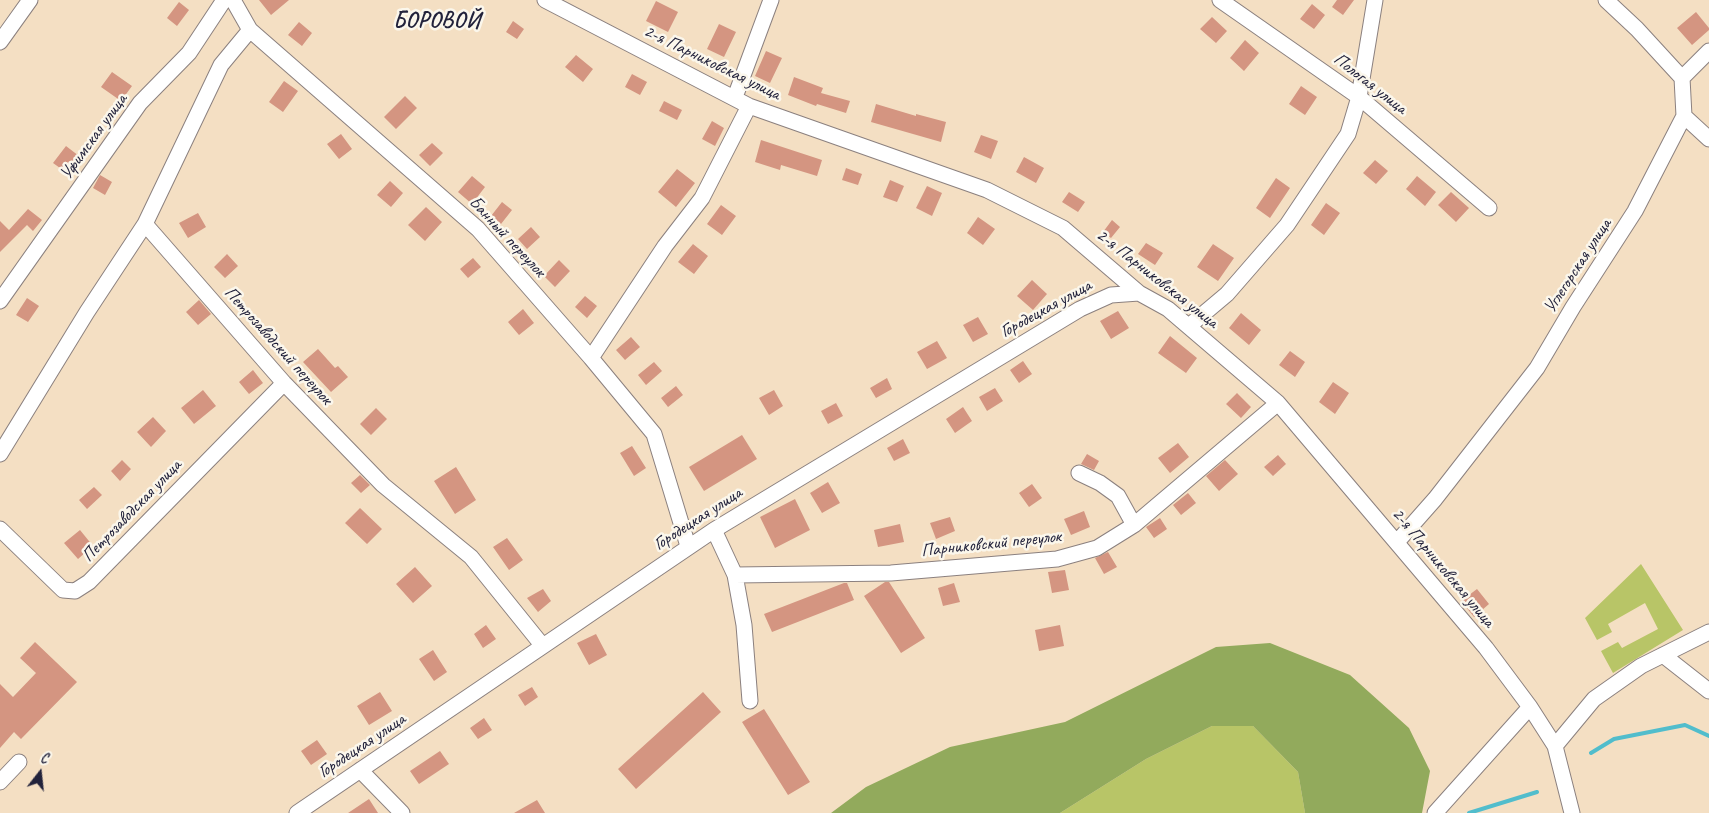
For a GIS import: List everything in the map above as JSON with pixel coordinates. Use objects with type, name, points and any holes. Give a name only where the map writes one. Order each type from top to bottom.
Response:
[{"type":"street","points":[[0,42],[30,0]]},
{"type":"street","name":"Уфимская улица","points":[[0,301],[140,103],[189,53],[224,0]]},
{"type":"street","name":"Банный переулок","points":[[233,0],[250,30],[478,229],[591,358],[654,434],[688,546]]},
{"type":"street","name":"2-я Парниковская улица","points":[[545,0],[735,97],[749,106],[987,190],[1064,228],[1139,293],[1168,309],[1278,403],[1486,648],[1530,707],[1555,746],[1572,813]]},
{"type":"street","points":[[735,97],[771,0]]},
{"type":"street","name":"Пологая улица","points":[[1220,0],[1360,97],[1490,208]]},
{"type":"street","points":[[1189,326],[1227,294],[1287,225],[1348,134],[1360,97],[1375,0]]},
{"type":"street","points":[[1606,0],[1637,29],[1682,78],[1684,116],[1709,139]]},
{"type":"street","points":[[0,454],[87,312],[145,224],[221,65],[250,30]]},
{"type":"street","points":[[1682,78],[1709,51]]},
{"type":"street","points":[[591,358],[666,246],[702,198],[749,106]]},
{"type":"street","name":"Углегорская улица","points":[[1397,542],[1435,499],[1537,368],[1573,307],[1635,211],[1684,116]]},
{"type":"street","name":"Петрозаводский переулок","points":[[145,224],[284,383],[383,485],[471,557],[542,645]]},
{"type":"street","name":"Городецкая улица","points":[[297,813],[688,546],[1080,308],[1111,295],[1139,293]]},
{"type":"street","name":"Петрозаводская улица","points":[[0,529],[63,590],[75,591],[89,582],[284,383]]},
{"type":"street","name":"Парниковский переулок","points":[[735,575],[891,573],[1057,559],[1097,548],[1134,525],[1278,403]]},
{"type":"street","points":[[1080,473],[1118,496],[1134,525]]},
{"type":"street","points":[[714,530],[735,575],[744,625],[750,701]]},
{"type":"street","points":[[1555,746],[1594,699],[1641,666],[1709,632]]},
{"type":"street","points":[[1663,655],[1709,691]]},
{"type":"street","points":[[1435,813],[1530,707]]},
{"type":"street","points":[[0,782],[18,762]]},
{"type":"street","points":[[360,770],[402,813]]},
{"type":"green space","points":[[1641,564],[1683,630],[1613,673],[1601,651],[1618,642],[1622,648],[1658,629],[1645,603],[1608,624],[1612,632],[1597,640],[1585,618]]},
{"type":"green space","points":[[1270,643],[1350,675],[1409,728],[1430,771],[1422,813],[1305,813],[1298,772],[1253,726],[1212,726],[1146,759],[1060,813],[831,813],[866,787],[950,747],[1065,722],[1216,647]]},
{"type":"green space","points":[[1212,726],[1253,726],[1298,772],[1305,813],[1060,813],[1146,759]]},
{"type":"building","points":[[259,0],[289,0],[271,15]]},
{"type":"building","points":[[1337,0],[1354,0],[1343,15],[1332,7]]},
{"type":"building","points":[[656,1],[678,12],[668,32],[646,21]]},
{"type":"building","points":[[179,2],[189,10],[177,26],[167,18]]},
{"type":"building","points":[[1312,4],[1325,15],[1314,29],[1300,19]]},
{"type":"building","points":[[1696,12],[1709,30],[1692,45],[1677,28]]},
{"type":"building","points":[[1212,17],[1227,31],[1216,43],[1200,29]]},
{"type":"building","points":[[513,21],[524,29],[517,39],[506,32]]},
{"type":"building","points":[[299,22],[312,33],[302,46],[288,35]]},
{"type":"building","points":[[719,24],[736,32],[724,57],[707,49]]},
{"type":"building","points":[[1245,40],[1259,53],[1244,71],[1230,58]]},
{"type":"building","points":[[766,51],[782,58],[770,83],[755,76]]},
{"type":"building","points":[[576,55],[593,69],[583,82],[565,67]]},
{"type":"building","points":[[112,72],[132,86],[121,101],[101,87]]},
{"type":"building","points":[[632,74],[647,82],[640,95],[625,87]]},
{"type":"building","points":[[794,77],[823,88],[821,93],[850,101],[846,113],[817,104],[816,106],[788,95]]},
{"type":"building","points":[[284,81],[298,91],[283,112],[269,102]]},
{"type":"building","points":[[1301,86],[1317,97],[1305,115],[1289,104]]},
{"type":"building","points":[[405,96],[417,108],[396,129],[384,117]]},
{"type":"building","points":[[664,101],[682,110],[677,120],[659,111]]},
{"type":"building","points":[[876,104],[916,116],[916,114],[946,122],[941,142],[871,122]]},
{"type":"building","points":[[712,121],[724,128],[715,146],[702,139]]},
{"type":"building","points":[[341,134],[352,149],[339,159],[327,144]]},
{"type":"building","points":[[981,135],[998,141],[991,159],[974,152]]},
{"type":"building","points":[[761,140],[822,160],[817,176],[781,165],[780,170],[755,162]]},
{"type":"building","points":[[432,143],[443,153],[430,166],[419,155]]},
{"type":"building","points":[[66,146],[79,156],[67,173],[53,163]]},
{"type":"building","points":[[1024,157],[1044,168],[1036,183],[1016,172]]},
{"type":"building","points":[[1375,160],[1388,171],[1376,184],[1363,173]]},
{"type":"building","points":[[846,168],[862,174],[858,185],[842,180]]},
{"type":"building","points":[[677,169],[695,183],[676,207],[658,192]]},
{"type":"building","points":[[100,175],[112,182],[105,195],[93,188]]},
{"type":"building","points":[[472,176],[485,187],[472,204],[458,192]]},
{"type":"building","points":[[1417,176],[1436,192],[1425,206],[1406,189]]},
{"type":"building","points":[[1276,178],[1290,188],[1270,218],[1256,208]]},
{"type":"building","points":[[890,180],[904,186],[897,202],[883,197]]},
{"type":"building","points":[[390,181],[403,193],[391,207],[377,195]]},
{"type":"building","points":[[927,186],[942,193],[932,216],[916,208]]},
{"type":"building","points":[[1069,192],[1085,202],[1078,212],[1062,202]]},
{"type":"building","points":[[1451,192],[1469,208],[1456,222],[1438,205]]},
{"type":"building","points":[[502,202],[512,210],[501,224],[491,216]]},
{"type":"building","points":[[1326,203],[1340,213],[1324,235],[1311,225]]},
{"type":"building","points":[[721,205],[736,216],[722,235],[707,224]]},
{"type":"building","points":[[426,207],[442,222],[425,241],[408,225]]},
{"type":"building","points":[[28,209],[42,220],[33,231],[27,225],[0,252],[0,221],[9,230]]},
{"type":"building","points":[[198,213],[206,227],[188,238],[179,223]]},
{"type":"building","points":[[978,217],[995,229],[983,245],[967,233]]},
{"type":"building","points":[[1112,220],[1120,227],[1111,238],[1103,232]]},
{"type":"building","points":[[531,227],[540,237],[527,249],[518,239]]},
{"type":"building","points":[[1146,243],[1163,253],[1155,265],[1138,254]]},
{"type":"building","points":[[693,244],[708,256],[694,274],[678,262]]},
{"type":"building","points":[[1213,244],[1234,258],[1218,281],[1197,267]]},
{"type":"building","points":[[227,254],[238,266],[225,278],[214,267]]},
{"type":"building","points":[[473,258],[481,267],[468,278],[460,269]]},
{"type":"building","points":[[559,260],[570,271],[555,287],[544,276]]},
{"type":"building","points":[[1032,280],[1047,294],[1033,310],[1017,296]]},
{"type":"building","points":[[585,296],[597,306],[587,318],[575,307]]},
{"type":"building","points":[[27,298],[39,306],[28,322],[16,315]]},
{"type":"building","points":[[199,300],[211,314],[198,325],[186,312]]},
{"type":"building","points":[[523,309],[534,323],[519,335],[508,322]]},
{"type":"building","points":[[1118,311],[1129,328],[1111,339],[1100,321]]},
{"type":"building","points":[[1241,313],[1261,330],[1249,345],[1229,328]]},
{"type":"building","points":[[978,317],[988,334],[973,342],[963,325]]},
{"type":"building","points":[[1170,336],[1197,358],[1186,373],[1158,353]]},
{"type":"building","points":[[631,337],[640,347],[625,360],[616,350]]},
{"type":"building","points":[[937,341],[947,358],[927,369],[917,352]]},
{"type":"building","points":[[318,349],[335,368],[338,366],[348,377],[331,392],[303,362]]},
{"type":"building","points":[[1290,351],[1305,362],[1295,377],[1279,365]]},
{"type":"building","points":[[1023,361],[1032,374],[1019,383],[1010,370]]},
{"type":"building","points":[[654,362],[662,371],[646,385],[638,375]]},
{"type":"building","points":[[253,370],[263,383],[249,394],[239,382]]},
{"type":"building","points":[[887,378],[892,389],[876,398],[870,388]]},
{"type":"building","points":[[1333,382],[1349,393],[1335,414],[1319,402]]},
{"type":"building","points":[[676,386],[683,395],[668,407],[661,398]]},
{"type":"building","points":[[995,388],[1003,401],[987,411],[979,397]]},
{"type":"building","points":[[203,390],[216,406],[194,424],[181,408]]},
{"type":"building","points":[[774,390],[783,406],[769,415],[759,398]]},
{"type":"building","points":[[1237,393],[1251,407],[1241,418],[1226,404]]},
{"type":"building","points":[[836,403],[843,416],[828,424],[821,411]]},
{"type":"building","points":[[963,407],[972,421],[955,433],[946,419]]},
{"type":"building","points":[[376,408],[387,419],[371,435],[360,424]]},
{"type":"building","points":[[153,417],[166,431],[151,447],[137,432]]},
{"type":"building","points":[[742,435],[757,459],[704,491],[689,467]]},
{"type":"building","points":[[903,439],[910,453],[894,461],[887,448]]},
{"type":"building","points":[[1178,443],[1189,457],[1170,473],[1158,458]]},
{"type":"building","points":[[632,446],[646,468],[634,476],[620,453]]},
{"type":"building","points":[[1087,454],[1099,461],[1094,470],[1081,464]]},
{"type":"building","points":[[1278,455],[1286,464],[1273,476],[1264,467]]},
{"type":"building","points":[[122,460],[131,469],[120,481],[111,471]]},
{"type":"building","points":[[1225,460],[1238,474],[1219,491],[1206,476]]},
{"type":"building","points":[[456,467],[476,500],[455,514],[434,481]]},
{"type":"building","points":[[360,475],[370,485],[361,493],[351,483]]},
{"type":"building","points":[[828,482],[840,503],[822,513],[810,493]]},
{"type":"building","points":[[1032,484],[1042,498],[1029,507],[1019,493]]},
{"type":"building","points":[[94,487],[102,495],[87,509],[79,500]]},
{"type":"building","points":[[1188,493],[1196,503],[1181,515],[1173,505]]},
{"type":"building","points":[[795,499],[810,530],[775,548],[760,517]]},
{"type":"building","points":[[360,508],[382,529],[367,544],[345,523]]},
{"type":"building","points":[[1084,511],[1090,527],[1071,535],[1064,519]]},
{"type":"building","points":[[950,517],[955,531],[936,539],[930,523]]},
{"type":"building","points":[[1160,518],[1167,529],[1154,538],[1146,527]]},
{"type":"building","points":[[900,524],[904,542],[878,547],[874,530]]},
{"type":"building","points":[[80,530],[93,546],[78,559],[64,543]]},
{"type":"building","points":[[507,538],[523,560],[509,570],[493,547]]},
{"type":"building","points":[[1108,552],[1117,567],[1104,574],[1095,558]]},
{"type":"building","points":[[415,567],[432,586],[413,603],[396,584]]},
{"type":"building","points":[[1065,570],[1069,590],[1052,593],[1048,572]]},
{"type":"building","points":[[885,582],[889,582],[925,638],[901,653],[864,596]]},
{"type":"building","points":[[847,583],[854,600],[772,632],[764,614]]},
{"type":"building","points":[[954,583],[960,602],[943,606],[938,588]]},
{"type":"building","points":[[543,589],[551,601],[538,612],[527,598]]},
{"type":"building","points":[[1477,589],[1489,604],[1474,617],[1461,601]]},
{"type":"building","points":[[486,625],[496,639],[483,648],[474,634]]},
{"type":"building","points":[[1060,625],[1064,646],[1039,651],[1035,630]]},
{"type":"building","points":[[596,634],[607,655],[589,665],[577,643]]},
{"type":"building","points":[[35,642],[77,682],[21,739],[14,732],[0,748],[0,684],[13,697],[36,673],[20,658]]},
{"type":"building","points":[[433,650],[447,672],[434,681],[419,659]]},
{"type":"building","points":[[532,687],[538,697],[525,706],[518,695]]},
{"type":"building","points":[[380,692],[392,711],[369,725],[357,706]]},
{"type":"building","points":[[703,692],[721,712],[636,789],[618,769]]},
{"type":"building","points":[[764,709],[810,782],[788,795],[742,722]]},
{"type":"building","points":[[484,718],[492,730],[478,739],[470,728]]},
{"type":"building","points":[[317,740],[327,754],[311,765],[301,751]]},
{"type":"building","points":[[440,751],[449,764],[419,784],[410,771]]},
{"type":"building","points":[[369,799],[378,813],[348,813]]},
{"type":"building","points":[[537,800],[545,813],[514,813]]},
{"type":"waterway","points":[[1591,753],[1614,739],[1685,725],[1709,736]]},
{"type":"waterway","points":[[1469,813],[1537,792]]},
{"type":"district","name":"БОРОВОЙ","points":[[437,21]]}]
